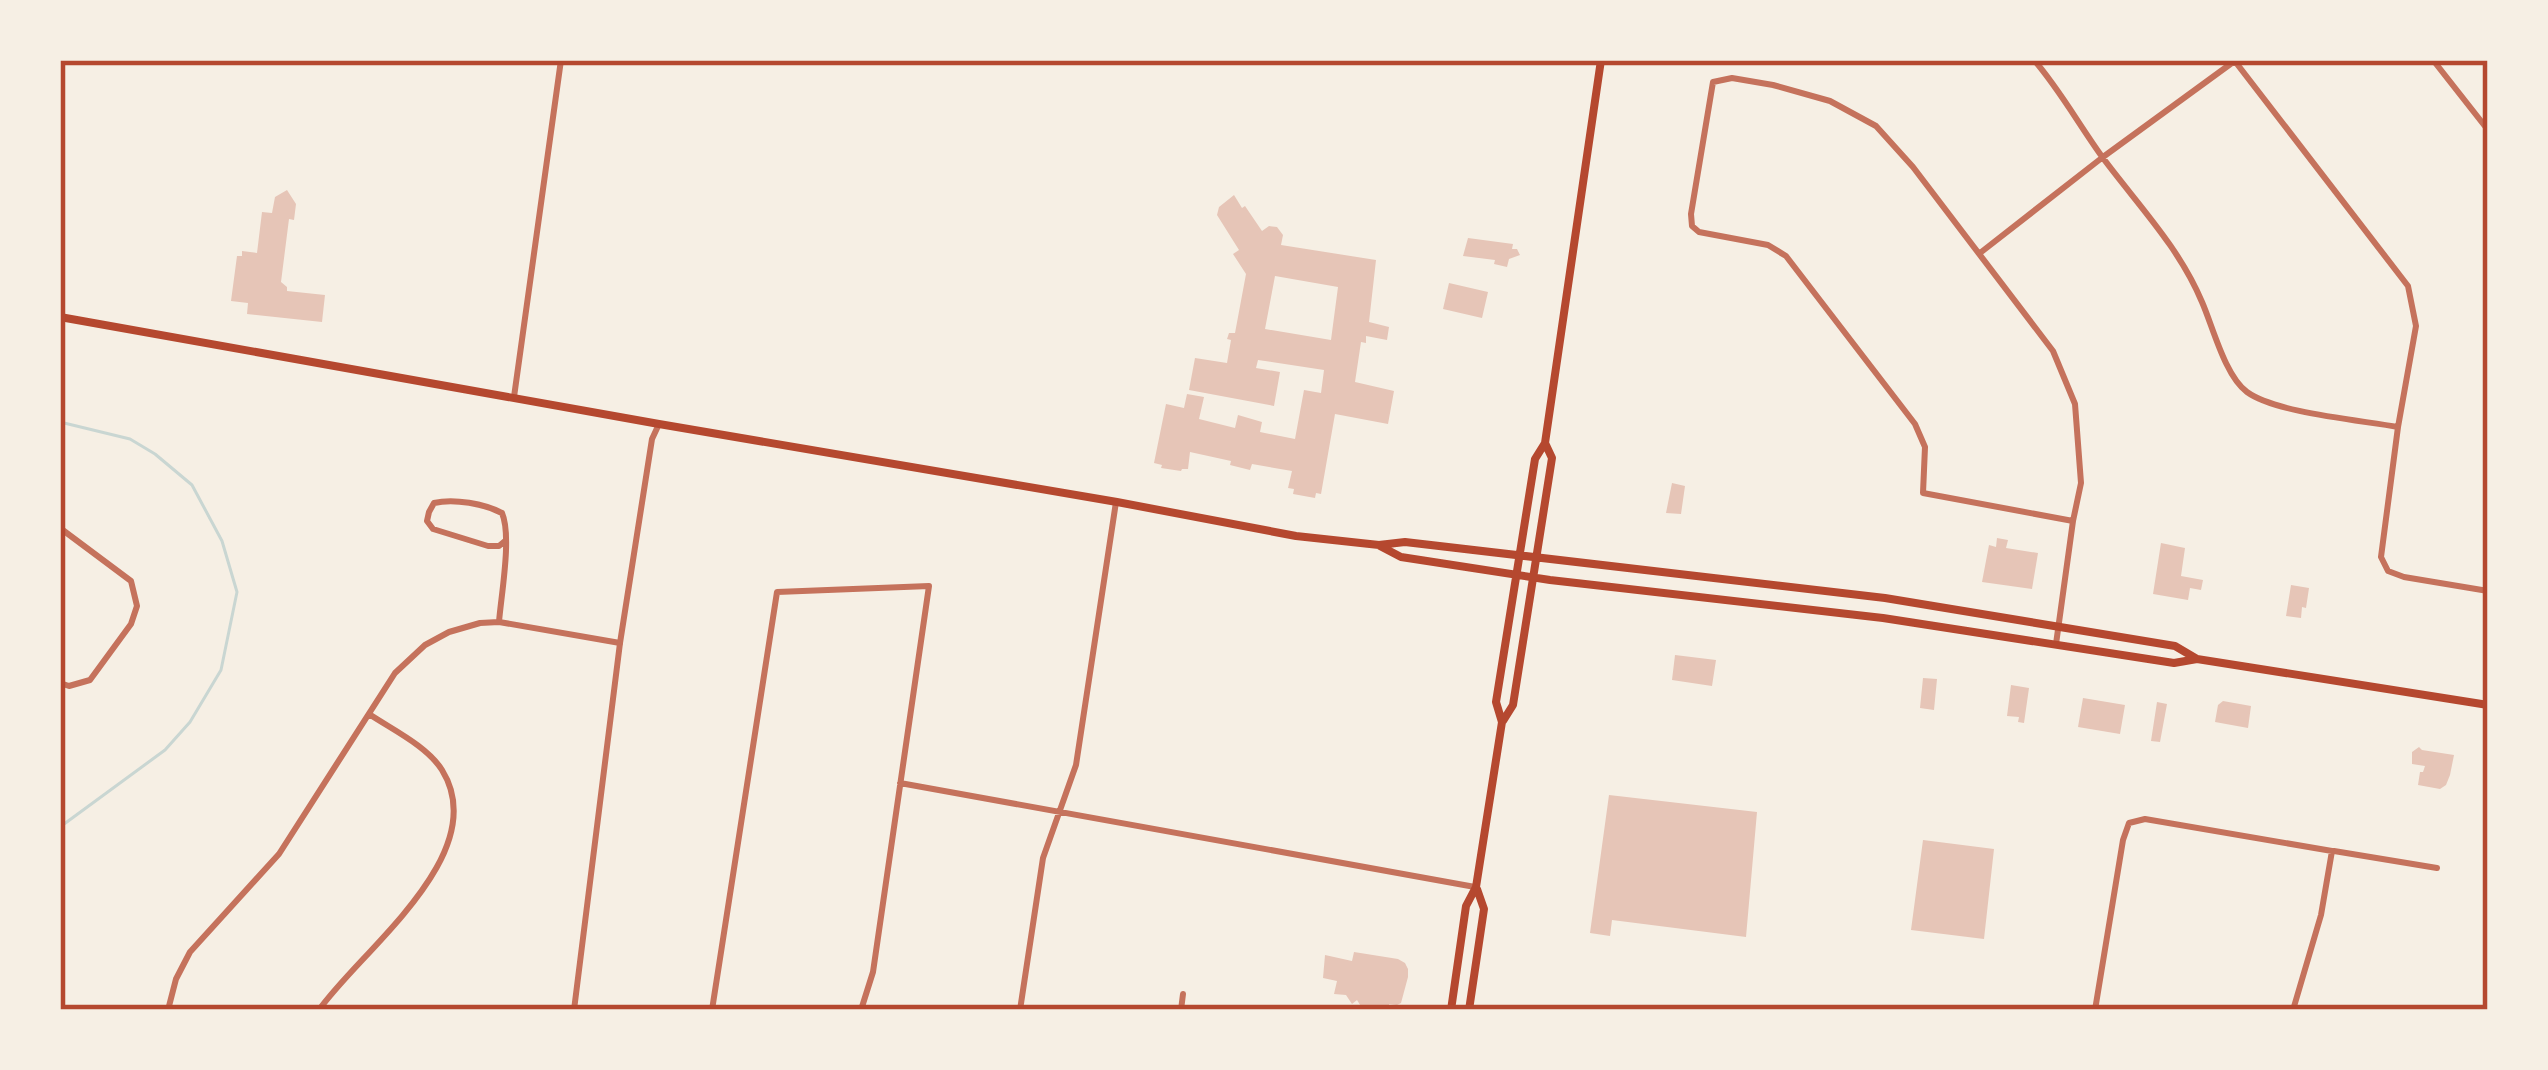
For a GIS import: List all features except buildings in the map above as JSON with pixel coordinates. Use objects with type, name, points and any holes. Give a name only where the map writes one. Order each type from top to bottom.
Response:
[{"type":"main road","points":[[1502,722],[1496,702],[1535,459],[1545,443],[1600,60]]},
{"type":"main road","points":[[60,317],[1296,536],[1378,545],[1405,542],[1885,598],[2175,646],[2197,659]]},
{"type":"main road","points":[[1450,1010],[1466,906],[1476,887],[1502,722],[1513,705],[1552,458],[1545,443]]},
{"type":"main road","points":[[1378,545],[1401,557],[1534,577],[1883,618],[2174,663],[2197,659],[2488,705]]},
{"type":"main road","points":[[1469,1010],[1484,909],[1476,887]]},
{"type":"street","points":[[514,397],[562,60]]},
{"type":"street","points":[[2034,60],[2170,242],[2241,388],[2266,404],[2398,427]]},
{"type":"street","points":[[1979,253],[2235,60],[2408,286],[2416,326],[2381,556],[2388,571],[2488,591]]},
{"type":"street","points":[[2433,60],[2488,130]]},
{"type":"street","points":[[2056,644],[2081,483],[2075,404],[2053,351],[1913,167],[1876,126],[1830,101],[1773,85],[1732,78],[1713,82],[1692,226],[1699,232],[1768,245],[1786,256],[1915,424],[1925,447],[1923,493],[2073,521]]},
{"type":"street","points":[[574,1010],[620,643],[652,439],[659,424]]},
{"type":"street","points":[[499,622],[505,541],[505,518],[498,510],[444,500],[428,512],[434,529],[488,546],[505,541]]},
{"type":"street","points":[[1020,1010],[1042,858],[1076,765],[1117,502]]},
{"type":"street","points":[[60,529],[131,581],[137,606],[131,624],[90,680],[69,686],[60,683]]},
{"type":"street","points":[[712,1010],[777,592],[929,586],[873,972],[861,1010]]},
{"type":"street","points":[[168,1010],[190,952],[279,854],[395,673],[425,645],[449,632],[499,622],[620,643]]},
{"type":"street","points":[[319,1010],[414,904],[452,829],[445,774],[432,757],[370,714]]},
{"type":"street","points":[[900,784],[1476,887]]},
{"type":"street","points":[[2095,1010],[2129,823],[2145,819],[2437,868]]},
{"type":"street","points":[[2293,1010],[2321,914],[2332,851]]},
{"type":"street","points":[[1181,1010],[1184,994]]},
{"type":"waterway","points":[[60,422],[130,439],[192,485],[222,541],[237,592],[221,670],[190,722],[165,750],[60,827]]}]
